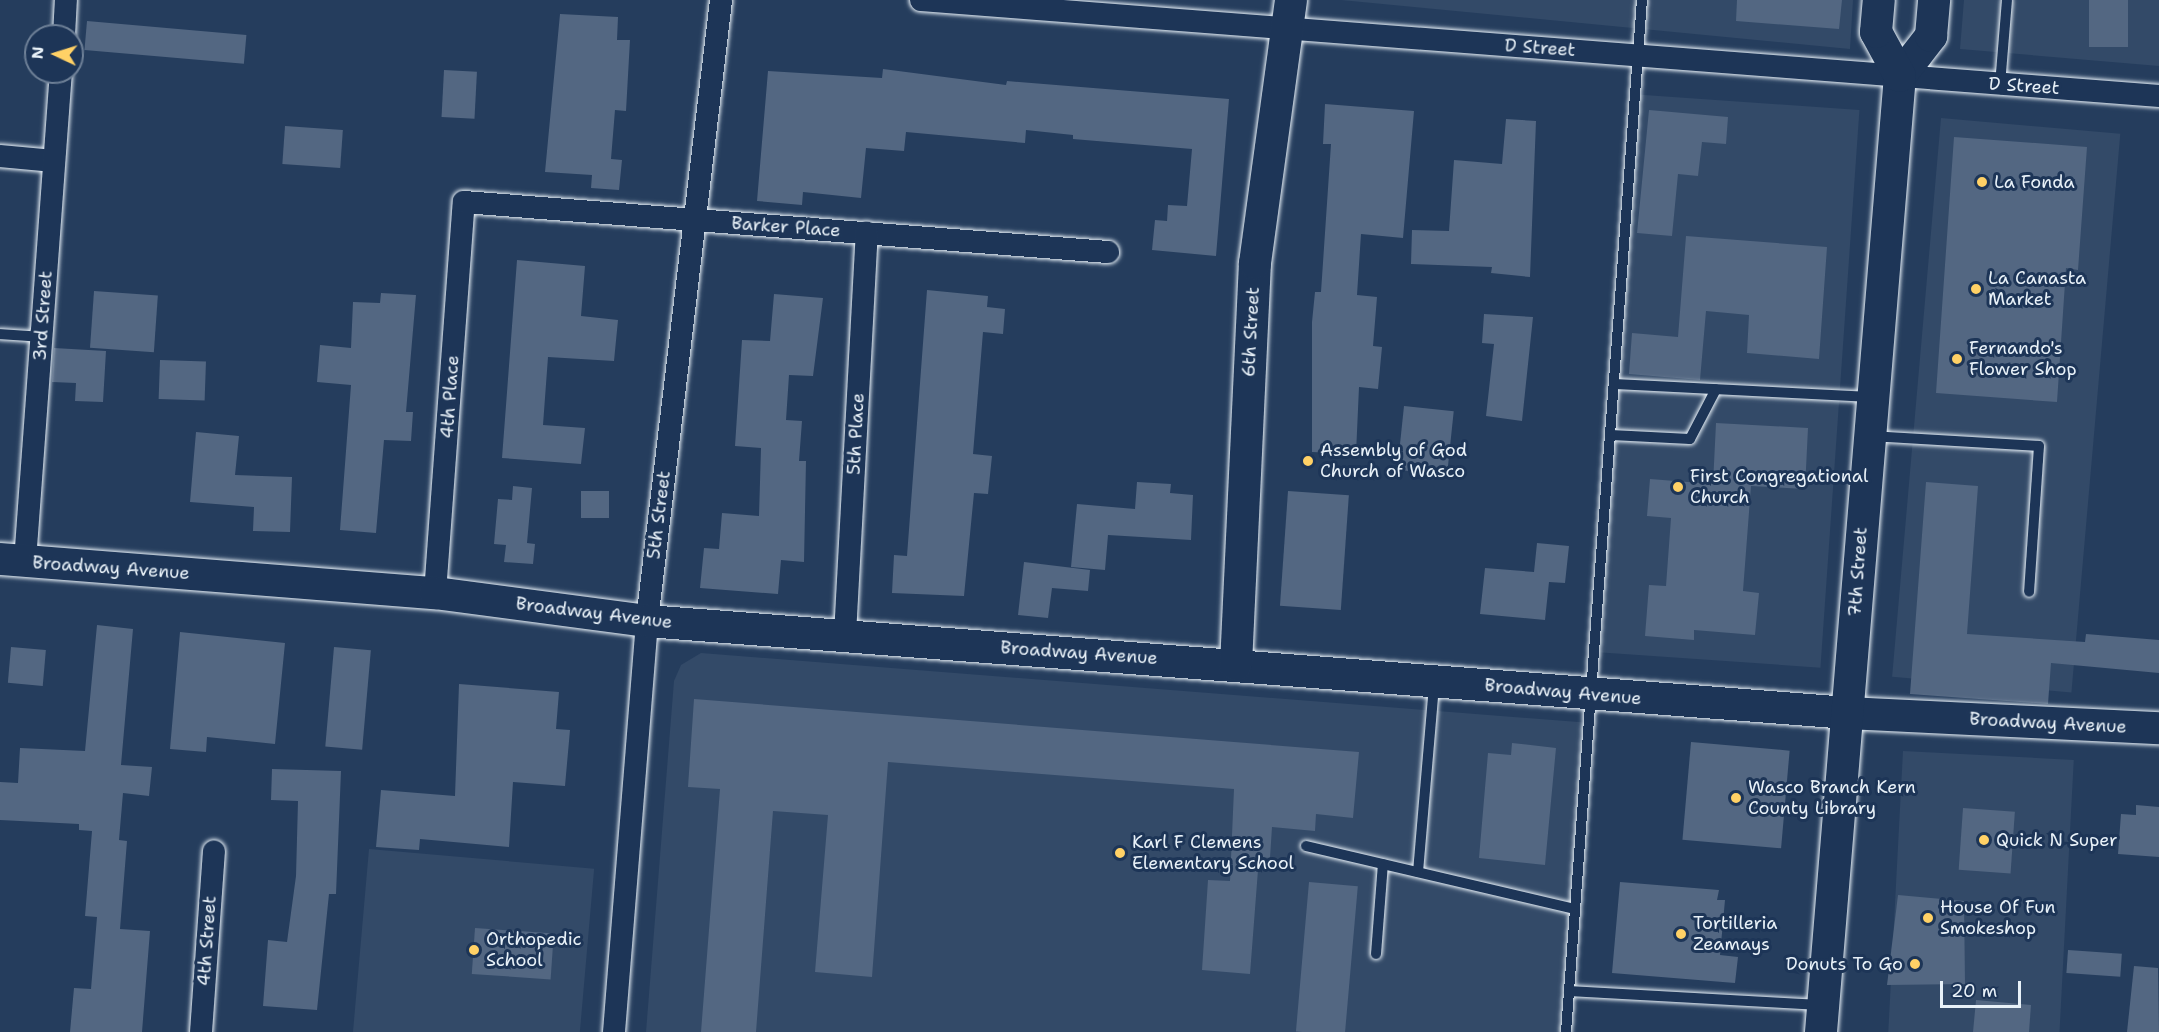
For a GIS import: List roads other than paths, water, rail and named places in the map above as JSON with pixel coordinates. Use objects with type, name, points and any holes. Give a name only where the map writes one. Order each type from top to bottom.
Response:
[{"type":"street","points":[[65,24],[66,0]]},
{"type":"street","name":"5th Street","points":[[614,1032],[647,621],[721,0]]},
{"type":"street","name":"D Street","points":[[921,0],[1290,15],[1638,56],[2159,96]]},
{"type":"street","points":[[1879,0],[1876,32],[1900,76],[1931,36],[1934,0]]},
{"type":"street","name":"6th Street","points":[[1236,665],[1254,263],[1290,15]]},
{"type":"street","name":"7th Street","points":[[1822,1019],[1848,713],[1871,397],[1900,76]]},
{"type":"street","name":"3rd Street","points":[[13,560],[42,337],[60,84]]},
{"type":"street","points":[[0,156],[54,161]]},
{"type":"street","name":"Barker Place","points":[[464,202],[1108,252]]},
{"type":"street","name":"4th Place","points":[[435,593],[464,202]]},
{"type":"street","name":"5th Place","points":[[845,635],[867,233]]},
{"type":"street","name":"Broadway Avenue","points":[[13,560],[435,593],[647,621],[1848,713],[2159,728]]},
{"type":"street","name":"4th Street","points":[[201,1032],[214,851]]},
{"type":"lane","points":[[1566,1032],[1593,694],[1642,0]]},
{"type":"lane","points":[[2000,85],[2007,0]]},
{"type":"lane","points":[[0,334],[42,337]]},
{"type":"lane","points":[[1615,384],[1871,397]]},
{"type":"lane","points":[[1611,435],[1690,439],[1716,389]]},
{"type":"lane","points":[[1868,436],[2039,446],[2029,592]]},
{"type":"lane","points":[[1418,872],[1434,681]]},
{"type":"lane","points":[[1306,846],[1575,909]]},
{"type":"lane","points":[[1376,954],[1383,864]]},
{"type":"lane","points":[[1569,991],[1822,1019]]},
{"type":"place","name":"La Fonda","points":[[1982,182]]},
{"type":"place","name":"La Canasta Market","points":[[1976,289]]},
{"type":"place","name":"Fernando's Flower Shop","points":[[1957,359]]},
{"type":"place","name":"Assembly of God Church of Wasco","points":[[1308,461]]},
{"type":"place","name":"First Congregational Church","points":[[1678,487]]},
{"type":"place","name":"Wasco Branch Kern County Library","points":[[1736,798]]},
{"type":"place","name":"Quick N Super","points":[[1984,840]]},
{"type":"place","name":"Karl F Clemens Elementary School","points":[[1120,853]]},
{"type":"place","name":"House Of Fun Smokeshop","points":[[1928,918]]},
{"type":"place","name":"Tortilleria Zeamays","points":[[1681,934]]},
{"type":"place","name":"Orthopedic School","points":[[474,950]]},
{"type":"place","name":"Donuts To Go","points":[[1915,964]]}]
